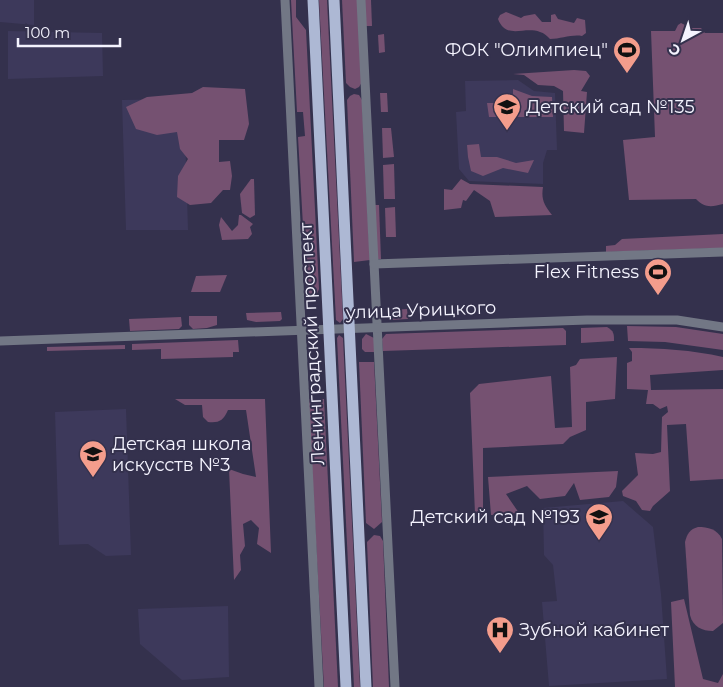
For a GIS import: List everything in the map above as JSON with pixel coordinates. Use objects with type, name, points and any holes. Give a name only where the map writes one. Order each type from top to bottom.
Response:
[{"type":"main road","name":"Ленинградский проспект","points":[[313,0],[346,687]]},
{"type":"main road","points":[[334,0],[366,687]]},
{"type":"street","points":[[285,0],[303,330],[319,687]]},
{"type":"street","points":[[361,0],[395,687]]},
{"type":"street","points":[[374,264],[723,252]]},
{"type":"street","name":"улица Урицкого","points":[[0,341],[621,319],[677,320],[723,327]]},
{"type":"shaded area","points":[[0,0],[34,0],[34,25],[0,22]]},
{"type":"shaded area","points":[[291,0],[296,0],[296,17],[306,30],[319,289],[316,296],[307,297],[298,137],[305,136],[303,112],[297,112]]},
{"type":"shaded area","points":[[319,0],[327,0],[343,319],[340,323],[336,320]]},
{"type":"shaded area","points":[[342,0],[358,0],[362,82],[355,89],[346,83]]},
{"type":"shaded area","points":[[364,0],[371,0],[372,26],[365,26]]},
{"type":"shaded area","points":[[506,12],[521,18],[535,14],[542,22],[551,22],[551,15],[555,14],[558,19],[574,23],[577,18],[585,20],[586,33],[582,36],[550,39],[543,33],[534,31],[511,31],[501,25],[498,19],[500,15]]},
{"type":"shaded area","points":[[681,23],[691,28],[701,28],[705,33],[723,33],[723,204],[719,205],[705,205],[696,199],[629,200],[623,140],[655,137],[651,31],[675,31]]},
{"type":"shaded area","points":[[8,31],[102,33],[103,76],[8,79]]},
{"type":"shaded area","points":[[384,34],[385,52],[379,53],[378,35]]},
{"type":"shaded area","points":[[586,71],[590,76],[581,91],[587,92],[584,133],[564,131],[563,91],[554,86],[538,85],[524,75],[513,74]]},
{"type":"shaded area","name":"Детский сад №135","points":[[518,80],[534,91],[555,93],[557,150],[547,150],[543,163],[543,184],[469,181],[459,169],[456,112],[466,111],[465,81]]},
{"type":"shaded area","points":[[203,87],[245,89],[249,124],[244,140],[219,140],[219,162],[230,161],[232,176],[230,190],[223,190],[211,203],[190,205],[177,197],[178,176],[188,159],[180,149],[177,132],[157,135],[136,129],[126,107],[147,97],[192,93]]},
{"type":"shaded area","points":[[513,89],[532,96],[552,97],[553,117],[489,117],[487,103],[500,103],[501,108],[513,108]]},
{"type":"shaded area","points":[[380,93],[387,93],[388,112],[381,112]]},
{"type":"shaded area","points":[[354,94],[359,95],[362,100],[370,260],[354,262],[347,100]]},
{"type":"shaded area","points":[[184,99],[188,230],[126,230],[122,100]]},
{"type":"shaded area","points":[[382,128],[391,128],[394,157],[383,158]]},
{"type":"shaded area","points":[[479,144],[481,157],[497,157],[516,163],[534,160],[528,173],[503,168],[483,176],[471,171],[468,157],[467,145]]},
{"type":"shaded area","points":[[394,164],[395,199],[384,199],[383,165]]},
{"type":"shaded area","points":[[251,179],[254,179],[255,215],[250,218],[242,213],[240,194]]},
{"type":"shaded area","points":[[461,179],[470,184],[543,187],[542,195],[544,202],[552,215],[495,217],[490,201],[474,190],[466,201],[463,200],[461,208],[444,210],[444,189],[452,190]]},
{"type":"shaded area","points":[[375,205],[379,205],[381,259],[377,259]]},
{"type":"shaded area","points":[[395,207],[396,237],[386,237],[385,208]]},
{"type":"shaded area","points":[[239,215],[253,224],[250,227],[252,234],[248,239],[222,240],[219,225],[221,217],[232,231],[238,225]]},
{"type":"shaded area","points":[[723,234],[723,248],[606,252],[606,246],[615,245],[622,239]]},
{"type":"shaded area","points":[[227,275],[220,292],[191,292],[196,276]]},
{"type":"shaded area","points":[[407,309],[408,319],[390,320],[389,312],[391,310]]},
{"type":"shaded area","points":[[281,312],[282,319],[280,321],[256,322],[247,320],[246,313]]},
{"type":"shaded area","points":[[189,316],[217,316],[217,325],[193,329],[189,325]]},
{"type":"shaded area","points":[[181,317],[182,326],[179,329],[130,331],[129,319]]},
{"type":"shaded area","points":[[627,326],[676,327],[723,334],[723,350],[665,342],[628,341]]},
{"type":"shaded area","points":[[607,327],[613,333],[614,341],[581,343],[581,328]]},
{"type":"shaded area","points":[[563,328],[566,331],[566,345],[383,351],[382,339],[386,334]]},
{"type":"shaded area","points":[[366,334],[374,338],[375,352],[365,352],[362,349],[362,339]]},
{"type":"shaded area","points":[[339,335],[343,338],[360,687],[354,687],[337,338]]},
{"type":"shaded area","points":[[238,340],[239,352],[233,352],[233,357],[161,359],[161,349],[132,350],[132,344]]},
{"type":"shaded area","points":[[125,345],[125,349],[47,351],[47,347]]},
{"type":"shaded area","points":[[629,348],[676,350],[723,357],[723,370],[650,375],[651,390],[723,389],[723,479],[690,481],[686,424],[667,425],[670,491],[650,511],[642,510],[636,501],[623,496],[622,491],[638,475],[635,453],[653,454],[661,452],[662,417],[668,412],[667,406],[660,409],[653,404],[646,404],[648,390],[627,389],[627,363],[632,361],[632,352]]},
{"type":"shaded area","points":[[617,357],[615,399],[586,402],[586,430],[570,437],[563,444],[483,448],[483,515],[475,514],[470,393],[479,384],[551,376],[555,428],[572,427],[570,367],[576,365],[580,359]]},
{"type":"shaded area","points":[[359,362],[374,362],[382,522],[374,529],[366,523]]},
{"type":"shaded area","points":[[175,399],[265,399],[271,553],[257,544],[259,528],[251,520],[243,524],[245,546],[240,555],[241,570],[234,580],[229,469],[256,477],[246,410],[228,410],[220,420],[208,422],[203,417],[202,405],[185,405]]},
{"type":"shaded area","points":[[308,399],[324,399],[338,687],[324,687]]},
{"type":"shaded area","name":"Детская школа искусств №3","points":[[126,409],[131,555],[106,556],[88,544],[59,545],[55,412]]},
{"type":"shaded area","points":[[618,471],[616,487],[609,497],[580,500],[574,483],[565,496],[540,499],[527,486],[506,494],[519,513],[491,515],[488,477]]},
{"type":"shaded area","points":[[623,501],[653,527],[661,594],[667,679],[549,686],[542,602],[557,601],[553,565],[544,555],[543,508]]},
{"type":"shaded area","points":[[698,527],[712,529],[722,539],[723,623],[713,631],[698,628],[693,623],[690,615],[685,542],[689,532]]},
{"type":"shaded area","points":[[374,535],[380,536],[383,541],[389,687],[373,687],[367,542]]},
{"type":"shaded area","points":[[684,599],[703,679],[718,683],[723,674],[723,687],[675,687],[671,602]]},
{"type":"shaded area","points":[[228,606],[229,677],[182,680],[140,644],[138,609]]},
{"type":"place","name":"ФОК \"Олимпиец\"","points":[[627,74]]},
{"type":"place","name":"Детский сад №135","points":[[507,131]]},
{"type":"place","name":"Flex Fitness","points":[[658,296]]},
{"type":"place","name":"Детская школа искусств №3","points":[[93,478]]},
{"type":"place","name":"Детский сад №193","points":[[599,541]]},
{"type":"place","name":"Зубной кабинет","points":[[500,654]]}]
